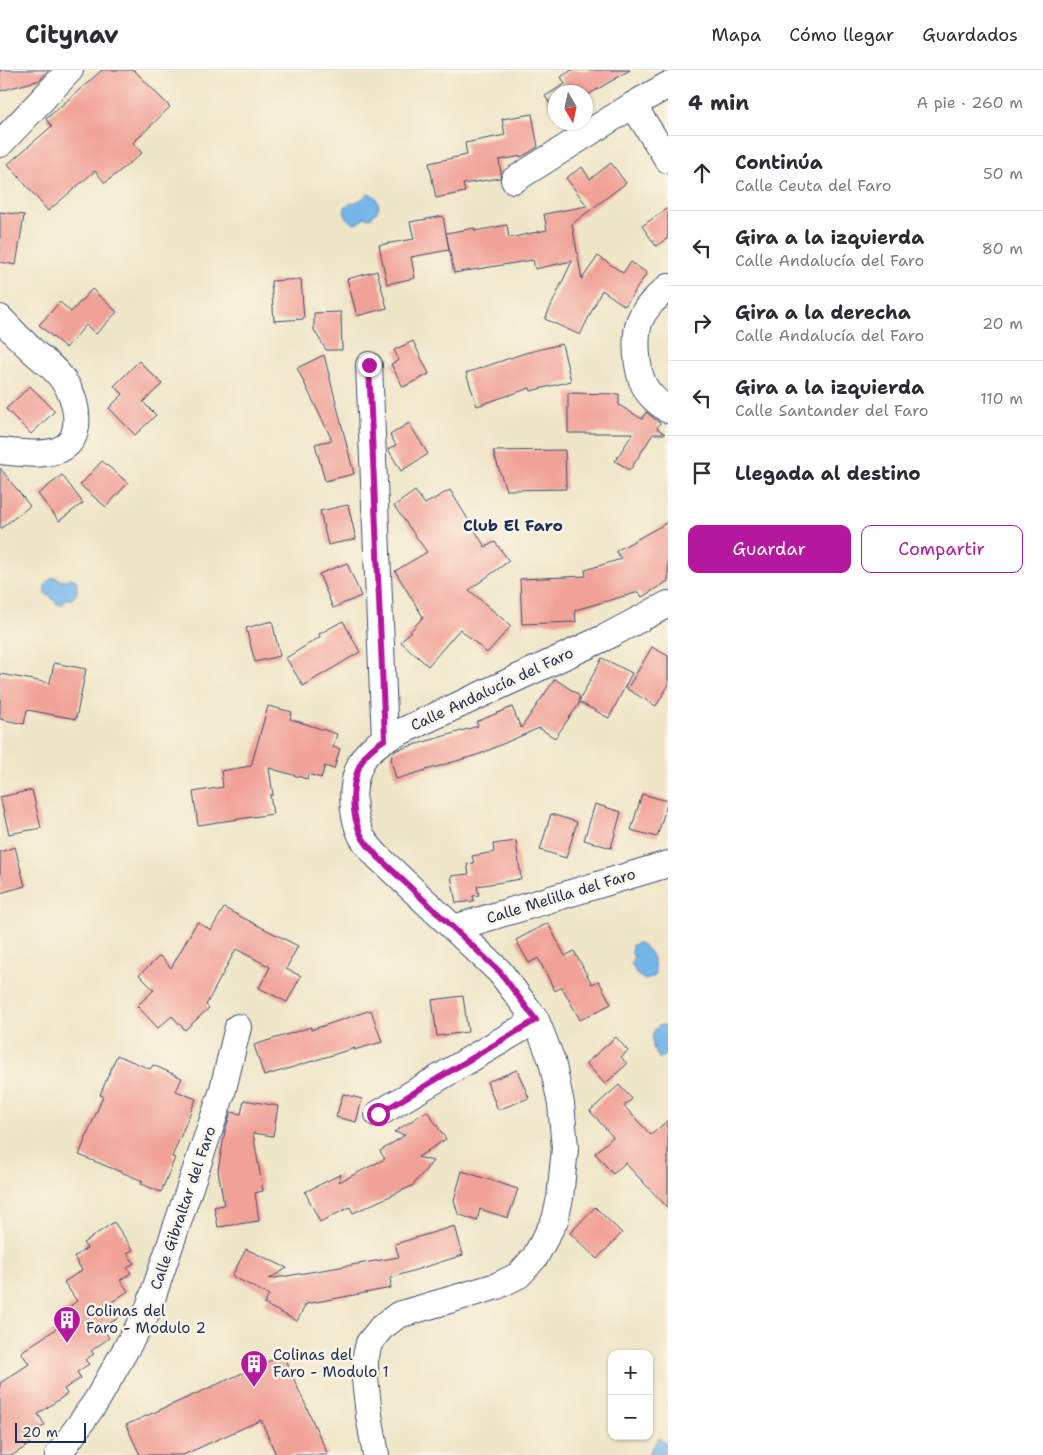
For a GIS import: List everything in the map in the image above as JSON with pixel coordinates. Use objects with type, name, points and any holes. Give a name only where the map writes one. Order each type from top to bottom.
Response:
[{"type":"street","points":[[0,144],[70,70]]},
{"type":"street","points":[[514,180],[668,84]]},
{"type":"street","points":[[633,105],[668,160]]},
{"type":"street","points":[[668,287],[651,303],[640,320],[637,336],[637,359],[643,384],[655,402],[668,410]]},
{"type":"street","points":[[0,318],[60,376],[69,390],[75,407],[77,422],[74,436],[68,445],[54,452],[37,455],[0,452]]},
{"type":"street","points":[[369,365],[385,739]]},
{"type":"street","name":"Calle Andalucía del Faro","points":[[376,1455],[364,1379],[365,1360],[369,1343],[381,1328],[398,1315],[497,1286],[519,1275],[535,1257],[555,1220],[560,1198],[565,1148],[561,1104],[552,1061],[536,1020],[500,972],[377,856],[361,836],[354,815],[353,790],[357,772],[365,756],[385,739],[606,637],[668,604]]},
{"type":"street","name":"Calle Melilla del Faro","points":[[454,928],[668,864]]},
{"type":"street","points":[[378,1114],[536,1020]]},
{"type":"street","name":"Calle Gibraltar del Faro","points":[[58,1455],[97,1400],[148,1310],[222,1093],[238,1027]]},
{"type":"water","points":[[369,193],[376,197],[379,206],[376,213],[370,218],[364,217],[360,222],[354,224],[347,218],[344,212],[346,206],[362,199]]},
{"type":"water","points":[[56,577],[62,581],[71,578],[76,580],[77,583],[76,595],[72,599],[66,599],[62,605],[57,604],[50,596],[45,594],[45,586],[51,578]]},
{"type":"water","points":[[639,943],[650,953],[654,966],[655,976],[645,980],[637,975],[631,963],[634,958],[632,945]]},
{"type":"water","points":[[660,1025],[668,1026],[668,1045],[666,1054],[660,1059],[654,1049],[652,1038],[654,1031]]},
{"type":"water","points":[[659,1438],[668,1445],[668,1455],[647,1455]]},
{"type":"building","points":[[0,70],[49,70],[40,80],[0,91]]},
{"type":"building","points":[[102,70],[134,70],[170,107],[133,143],[142,153],[105,183],[95,171],[48,211],[8,164],[52,126],[46,119]]},
{"type":"building","points":[[572,70],[630,70],[593,92],[593,85],[563,85],[565,84],[561,77]]},
{"type":"building","points":[[532,114],[538,147],[523,156],[499,160],[500,178],[463,184],[465,192],[436,198],[429,163],[467,155],[465,143],[505,135],[502,119]]},
{"type":"building","points":[[611,163],[626,183],[572,224],[582,279],[598,256],[623,273],[631,262],[647,273],[625,306],[602,290],[580,335],[545,319],[572,261],[535,269],[533,260],[454,273],[446,233],[475,228],[475,231],[507,225],[509,238],[547,230],[544,214],[587,206],[566,178],[582,167],[590,179]]},
{"type":"building","points":[[668,208],[668,238],[656,246],[642,226]]},
{"type":"building","points":[[0,212],[24,215],[16,265],[0,262]]},
{"type":"building","points":[[443,216],[449,250],[411,257],[415,278],[387,284],[379,245],[414,239],[410,222]]},
{"type":"building","points":[[377,271],[387,308],[357,316],[347,279]]},
{"type":"building","points":[[301,279],[304,319],[274,321],[271,281]]},
{"type":"building","points":[[92,289],[117,312],[96,334],[86,325],[66,348],[39,325],[60,302],[71,312]]},
{"type":"building","points":[[341,312],[342,350],[326,350],[314,330],[314,313]]},
{"type":"building","points":[[413,341],[429,374],[403,387],[391,364],[399,360],[394,350]]},
{"type":"building","points":[[562,344],[571,381],[531,391],[530,388],[477,406],[466,373],[525,353]]},
{"type":"building","points":[[324,355],[354,474],[325,481],[315,444],[332,440],[297,368]]},
{"type":"building","points":[[139,361],[162,384],[143,402],[156,415],[135,435],[109,408],[123,394],[114,386]]},
{"type":"building","points":[[30,386],[55,411],[31,434],[6,409]]},
{"type":"building","points":[[568,393],[619,394],[619,405],[642,419],[646,412],[660,423],[657,428],[665,434],[653,434],[630,470],[615,461],[633,433],[568,433]]},
{"type":"building","points":[[409,423],[428,454],[401,471],[388,449],[396,445],[390,435]]},
{"type":"building","points":[[565,450],[566,489],[506,490],[493,451]]},
{"type":"building","points":[[102,461],[128,483],[106,507],[80,485]]},
{"type":"building","points":[[0,468],[30,506],[0,529]]},
{"type":"building","points":[[62,475],[83,503],[59,521],[38,494]]},
{"type":"building","points":[[450,490],[485,547],[495,542],[509,561],[469,590],[511,626],[487,653],[460,629],[428,666],[401,642],[423,617],[395,571],[427,552],[394,506],[415,491],[425,504]]},
{"type":"building","points":[[348,505],[356,539],[328,545],[320,511]]},
{"type":"building","points":[[668,522],[668,581],[642,597],[639,592],[575,610],[576,622],[522,624],[520,579],[586,576],[585,570],[621,559],[616,551]]},
{"type":"building","points":[[347,563],[361,596],[333,608],[319,574]]},
{"type":"building","points":[[272,621],[280,656],[255,662],[246,628]]},
{"type":"building","points":[[343,621],[360,652],[303,686],[286,658],[320,637],[319,634]]},
{"type":"building","points":[[652,647],[668,656],[668,686],[656,706],[627,689]]},
{"type":"building","points":[[602,658],[632,673],[609,718],[579,702],[555,738],[539,728],[480,754],[396,779],[391,760],[392,754],[397,750],[478,726],[476,722],[512,707],[521,728],[555,679],[579,695],[579,701]]},
{"type":"building","points":[[54,663],[86,669],[76,719],[27,710],[24,724],[0,719],[0,674],[50,683]]},
{"type":"building","points":[[268,706],[292,712],[290,719],[337,734],[333,747],[340,749],[334,769],[325,766],[321,778],[308,774],[307,779],[269,768],[273,795],[270,795],[273,814],[198,825],[193,792],[223,787],[221,771],[251,766]]},
{"type":"building","points":[[32,790],[41,828],[9,834],[0,797]]},
{"type":"building","points":[[642,794],[668,801],[657,837],[631,830]]},
{"type":"building","points":[[595,804],[621,812],[611,848],[584,840]]},
{"type":"building","points":[[551,814],[577,822],[566,858],[540,850]]},
{"type":"building","points":[[516,841],[521,879],[477,886],[479,895],[473,896],[474,901],[456,903],[451,876],[469,874],[467,864],[474,863],[472,856],[494,852],[493,844]]},
{"type":"building","points":[[15,847],[25,886],[0,893],[0,852]]},
{"type":"building","points":[[224,908],[298,946],[286,969],[301,976],[287,1002],[259,988],[270,967],[236,949],[206,1005],[209,1008],[185,1030],[172,1016],[158,1028],[137,1006],[154,990],[139,975],[160,956],[171,968],[197,922],[211,930]]},
{"type":"building","points":[[548,923],[565,956],[574,951],[592,984],[599,981],[611,1004],[580,1020],[562,987],[555,991],[538,958],[529,963],[516,940]]},
{"type":"building","points":[[463,996],[468,1032],[437,1036],[432,1000]]},
{"type":"building","points":[[371,1010],[382,1042],[354,1050],[355,1048],[264,1076],[254,1045],[311,1027],[311,1030]]},
{"type":"building","points":[[616,1037],[628,1051],[621,1057],[627,1064],[605,1084],[586,1063]]},
{"type":"building","points":[[117,1055],[150,1069],[153,1065],[182,1078],[176,1091],[196,1099],[172,1157],[175,1158],[161,1192],[141,1184],[143,1181],[79,1155],[103,1096],[100,1095]]},
{"type":"building","points":[[517,1070],[529,1098],[498,1110],[487,1082]]},
{"type":"building","points":[[619,1085],[632,1099],[624,1106],[651,1135],[668,1120],[668,1208],[625,1163],[613,1174],[595,1153],[613,1137],[590,1111]]},
{"type":"building","points":[[343,1094],[362,1099],[356,1122],[336,1117]]},
{"type":"building","points":[[244,1100],[278,1106],[273,1136],[253,1133],[263,1191],[255,1193],[259,1221],[218,1227],[214,1207],[224,1205],[218,1170],[225,1131],[231,1112],[241,1114]]},
{"type":"building","points":[[427,1111],[446,1139],[418,1157],[433,1161],[412,1186],[353,1213],[350,1207],[320,1222],[305,1192],[341,1174],[339,1182],[385,1159],[380,1151],[405,1135],[394,1132]]},
{"type":"building","points":[[462,1171],[518,1189],[508,1218],[480,1209],[477,1221],[458,1214],[454,1200]]},
{"type":"building","points":[[595,1207],[622,1233],[597,1259],[570,1233]]},
{"type":"building","name":"Colinas del Faro - Modulo 2","points":[[114,1222],[133,1250],[127,1253],[134,1263],[127,1268],[131,1273],[120,1280],[128,1291],[112,1302],[121,1316],[103,1328],[109,1338],[91,1351],[94,1354],[85,1360],[89,1364],[77,1372],[81,1378],[64,1389],[67,1394],[38,1414],[45,1425],[25,1438],[30,1444],[13,1455],[0,1455],[0,1383],[29,1364],[21,1352],[65,1323],[60,1314],[77,1301],[64,1282],[82,1270],[74,1257],[87,1248],[83,1243]]},
{"type":"building","points":[[455,1226],[463,1255],[390,1278],[391,1288],[306,1304],[297,1321],[264,1304],[269,1295],[232,1276],[246,1249],[287,1268],[269,1279],[399,1257],[395,1244]]},
{"type":"building","name":"Colinas del Faro - Modulo 1","points":[[283,1355],[328,1455],[276,1455],[261,1420],[183,1455],[140,1455],[126,1425]]},
{"type":"place","name":"Colinas del Faro - Modulo 2","points":[[67,1344]]},
{"type":"place","name":"Colinas del Faro - Modulo 1","points":[[254,1388]]},
{"type":"district","name":"Club El Faro","points":[[513,525]]},
{"type":"route","points":[[369,365],[385,739],[365,756],[357,772],[353,790],[354,815],[361,836],[377,856],[500,972],[536,1020],[378,1114]]}]
